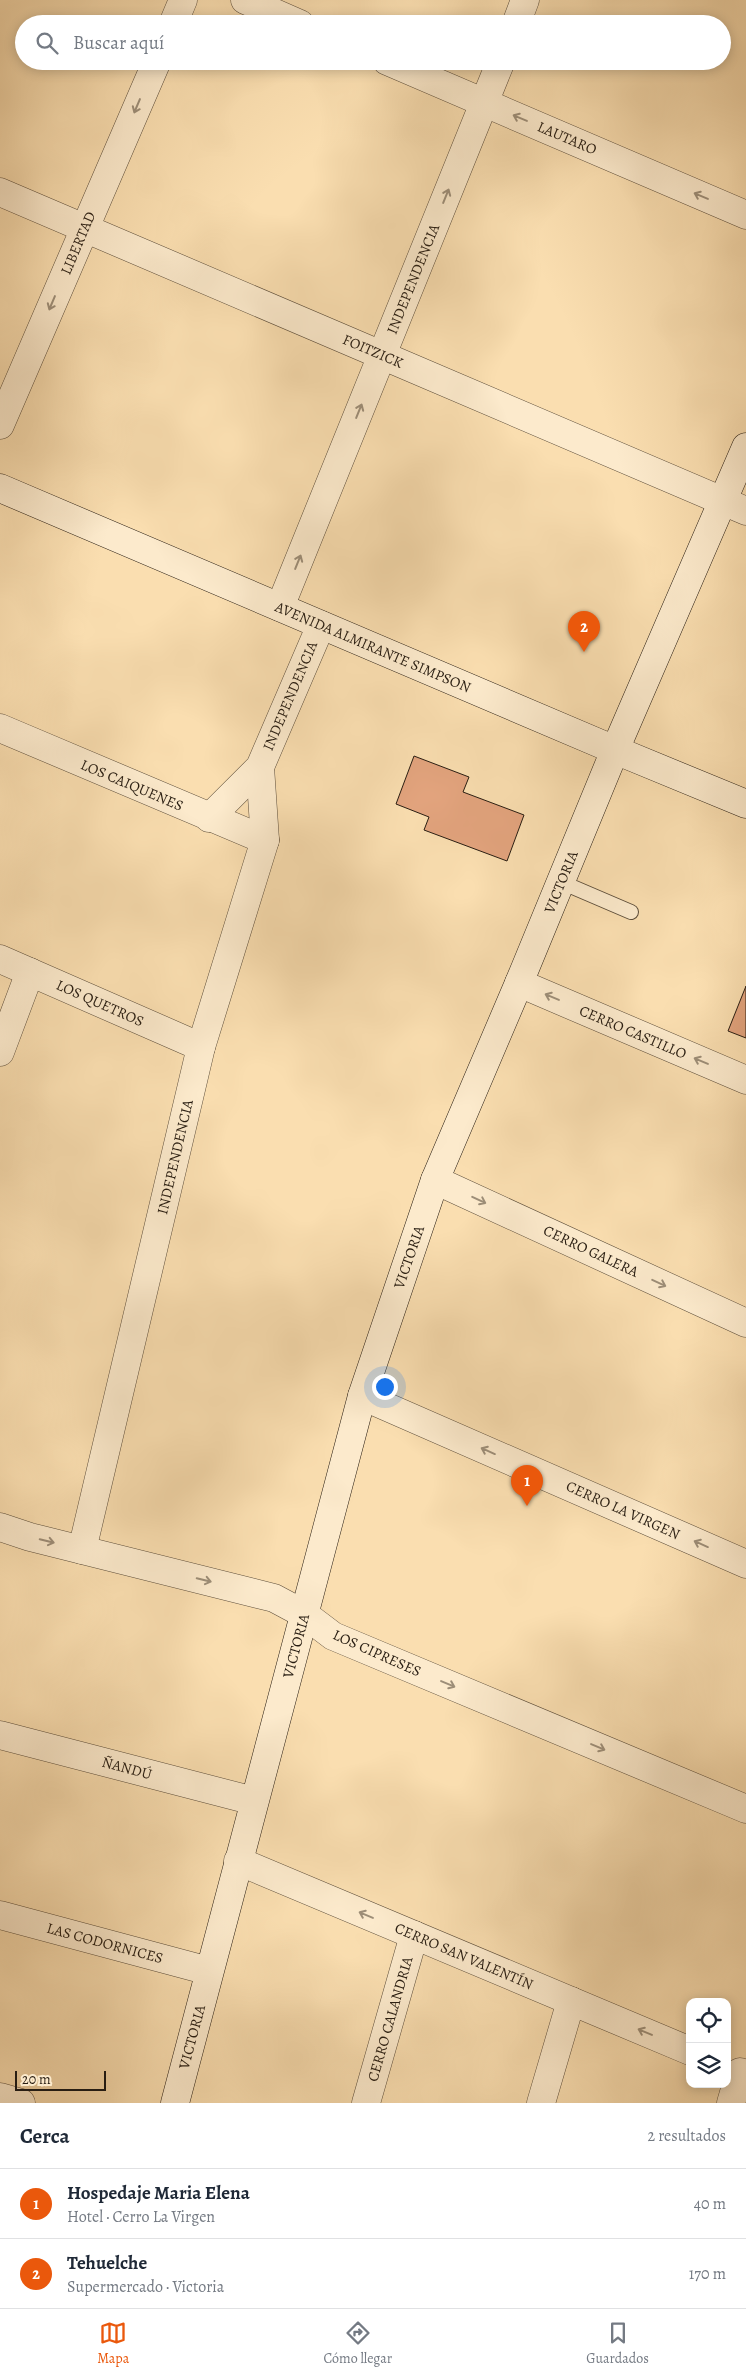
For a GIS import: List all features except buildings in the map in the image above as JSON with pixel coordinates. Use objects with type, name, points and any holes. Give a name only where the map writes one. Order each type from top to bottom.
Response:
[{"type":"street","points":[[177,15],[183,0]]},
{"type":"street","points":[[245,0],[279,15]]},
{"type":"street","points":[[520,15],[526,0]]},
{"type":"street","name":"LIBERTAD","points":[[0,425],[153,70]]},
{"type":"street","name":"LAUTARO","points":[[409,70],[746,215]]},
{"type":"street","name":"INDEPENDENCIA","points":[[280,607],[497,70]]},
{"type":"street","name":"FOITZICK","points":[[0,192],[734,506]]},
{"type":"street","name":"VICTORIA","points":[[175,2103],[362,1396],[435,1180],[519,983],[614,750],[734,506],[746,447]]},
{"type":"street","name":"AVENIDA ALMIRANTE SIMPSON","points":[[0,488],[614,750],[746,804]]},
{"type":"street","name":"INDEPENDENCIA","points":[[209,818],[260,767],[321,625]]},
{"type":"street","name":"LOS CAIQUENES","points":[[0,728],[209,818],[265,840]]},
{"type":"street","name":"INDEPENDENCIA","points":[[82,1550],[201,1047],[265,840],[260,767]]},
{"type":"street","name":"LOS QUETROS","points":[[0,958],[201,1047]]},
{"type":"street","points":[[0,1052],[30,972]]},
{"type":"street","name":"CERRO CASTILLO","points":[[519,983],[746,1080]]},
{"type":"street","name":"CERRO GALERA","points":[[435,1180],[746,1323]]},
{"type":"street","name":"CERRO LA VIRGEN","points":[[362,1396],[746,1564]]},
{"type":"street","name":"LOS CIPRESES","points":[[0,1526],[30,1537],[274,1598],[304,1614],[333,1636],[746,1809]]},
{"type":"street","name":"ÑANDÚ","points":[[0,1735],[254,1801]]},
{"type":"street","name":"CERRO SAN VALENTÍN","points":[[238,1861],[686,2049]]},
{"type":"street","name":"LAS CODORNICES","points":[[0,1915],[209,1971]]},
{"type":"street","name":"CERRO CALANDRIA","points":[[366,2103],[414,1935]]},
{"type":"street","points":[[541,2103],[571,2001]]},
{"type":"street","points":[[732,2103],[738,2072]]},
{"type":"street","points":[[0,2097],[21,2103]]},
{"type":"lane","points":[[561,882],[631,912]]},
{"type":"place","name":"Tehuelche","points":[[584,652]]},
{"type":"place","name":"Hospedaje Maria Elena","points":[[527,1506]]}]
